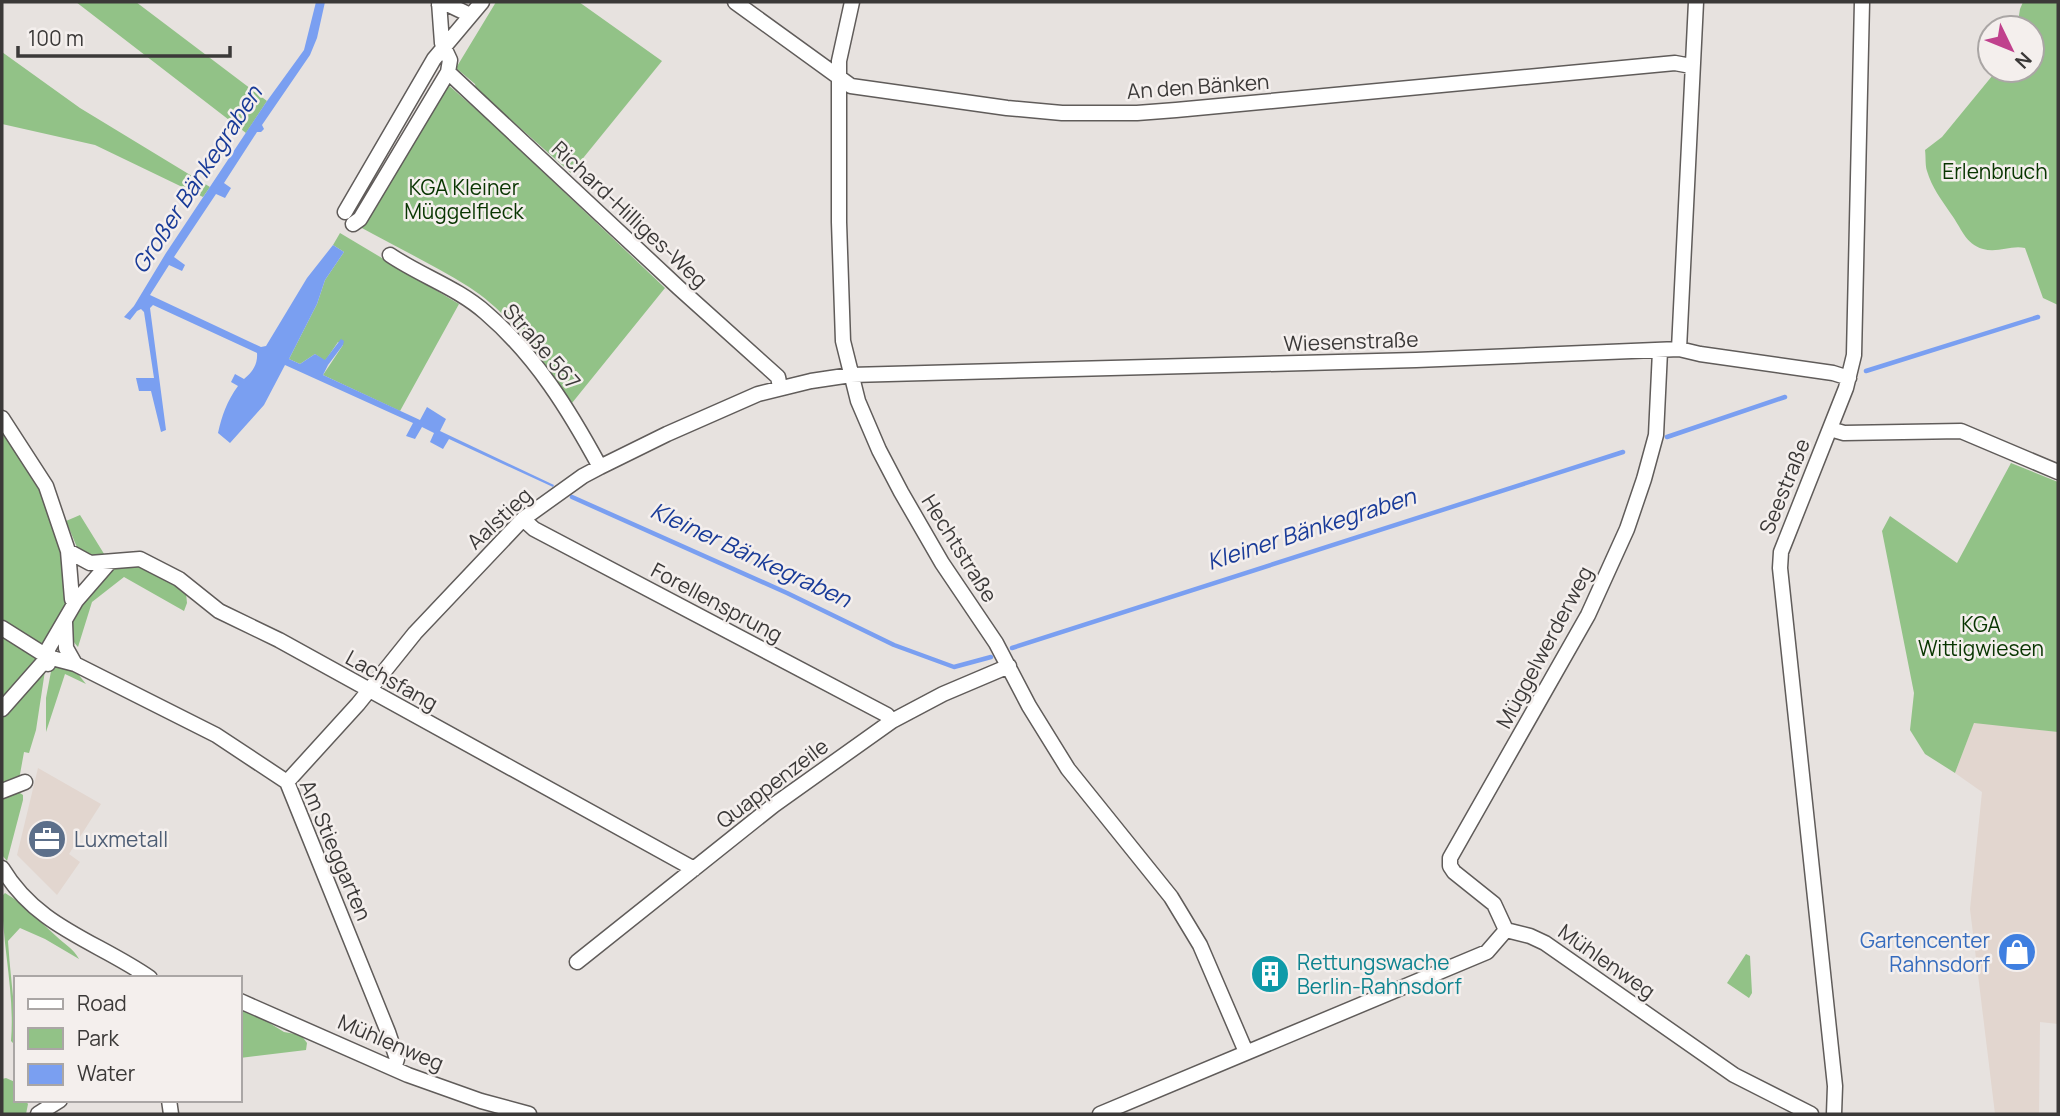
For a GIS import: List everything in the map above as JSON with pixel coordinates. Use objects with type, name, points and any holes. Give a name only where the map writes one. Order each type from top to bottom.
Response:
[{"type":"street","points":[[470,15],[439,3],[443,46],[450,60],[448,72],[360,219],[349,218],[422,79],[443,46],[482,2]]},
{"type":"street","name":"An den Bänken","points":[[735,2],[851,86],[1062,113],[1137,113],[1675,63],[1692,66]]},
{"type":"street","name":"Hechtstraße","points":[[852,2],[839,61],[838,79],[841,297],[843,341],[864,417],[901,492],[942,563],[1009,666],[1068,769],[1171,897],[1200,945],[1246,1052]]},
{"type":"street","points":[[1679,349],[1696,2]]},
{"type":"street","name":"Seestraße","points":[[1833,1114],[1835,1086],[1780,568],[1785,539],[1830,429],[1854,355],[1862,2]]},
{"type":"street","name":"Richard-Hilliges-Weg","points":[[448,72],[671,281],[778,377],[780,387]]},
{"type":"street","name":"Straße 567","points":[[390,255],[486,312],[545,376],[568,408],[600,467]]},
{"type":"street","name":"Wiesenstraße","points":[[851,375],[1416,360],[1679,349],[1849,377]]},
{"type":"street","name":"Müggelwerderweg","points":[[1506,930],[1494,904],[1454,872],[1450,866],[1450,858],[1588,615],[1627,529],[1656,435],[1660,351]]},
{"type":"street","name":"Aalstieg","points":[[287,782],[344,720],[415,634],[523,519],[600,467],[734,403],[780,387],[851,375]]},
{"type":"street","points":[[2,418],[46,486],[68,551],[72,599],[76,601]]},
{"type":"street","points":[[1830,429],[1844,433],[1961,430],[2058,471]]},
{"type":"street","name":"Forellensprung","points":[[523,519],[534,529],[887,715],[892,722]]},
{"type":"street","name":"Lachsfang","points":[[68,551],[90,563],[140,559],[179,579],[219,611],[279,640],[694,869]]},
{"type":"street","points":[[58,661],[48,649],[76,601],[108,563]]},
{"type":"street","points":[[2,709],[58,661],[66,648],[65,622]]},
{"type":"street","name":"Am Stieggarten","points":[[2,628],[58,661],[216,735],[287,782],[388,1032],[397,1059],[394,1068]]},
{"type":"street","name":"Quappenzeile","points":[[577,962],[774,805],[892,722],[943,694],[1009,666]]},
{"type":"street","points":[[2,791],[25,782]]},
{"type":"street","points":[[2,868],[8,887],[45,916],[146,976]]},
{"type":"street","points":[[1100,1114],[1487,952],[1506,930]]},
{"type":"street","name":"Mühlenweg","points":[[1506,930],[1545,943],[1734,1075],[1811,1114]]},
{"type":"street","name":"Mühlenweg","points":[[242,1002],[394,1068],[481,1101],[529,1114]]},
{"type":"street","points":[[38,1114],[57,1102]]},
{"type":"shaded area","name":"Gartencenter Rahnsdorf","points":[[1974,722],[2058,732],[2058,1024],[2040,1022],[2039,1114],[1995,1114],[1970,909],[1982,792],[1955,773]]},
{"type":"shaded area","points":[[38,768],[101,804],[69,854],[80,862],[57,895],[17,855]]},
{"type":"green space","points":[[76,2],[136,2],[267,101],[246,133]]},
{"type":"green space","name":"KGA Kleiner Müggelfleck","points":[[496,2],[579,2],[662,61],[571,173],[456,68]]},
{"type":"green space","name":"Erlenbruch","points":[[2023,2],[2058,2],[2058,305],[2043,298],[2025,248],[1989,250],[1977,247],[1968,239],[1934,188],[1926,166],[1925,150],[1942,137],[1986,84],[2046,84],[2046,14],[2019,14]]},
{"type":"green space","points":[[2,52],[80,108],[210,187],[203,197],[95,145],[2,124]]},
{"type":"green space","name":"KGA Kleiner Müggelfleck","points":[[446,83],[665,288],[572,403],[526,339],[484,298],[442,271],[360,227]]},
{"type":"green space","name":"KGA Kleiner Müggelfleck","points":[[340,233],[459,304],[400,411],[323,375],[343,345],[338,342],[325,361],[315,354],[300,364],[289,359],[317,304],[325,280],[344,252],[333,245]]},
{"type":"green space","points":[[2,423],[43,488],[58,532],[66,583],[66,611],[46,664],[36,730],[29,753],[24,752],[17,791],[23,795],[23,800],[7,861],[2,855]]},
{"type":"green space","name":"KGA Wittigwiesen","points":[[2011,463],[2058,482],[2058,732],[1974,723],[1955,773],[1925,754],[1910,730],[1914,693],[1882,531],[1890,516],[1957,563]]},
{"type":"green space","points":[[80,515],[106,557],[81,557],[66,521]]},
{"type":"green space","points":[[133,564],[167,577],[186,593],[184,611],[124,577],[92,602],[78,647],[72,638],[70,627],[81,604],[111,571],[121,565]]},
{"type":"green space","points":[[56,663],[74,669],[86,684],[65,674],[46,732],[46,698],[52,666]]},
{"type":"green space","points":[[5,893],[25,907],[79,959],[20,928],[8,941],[14,1044],[11,1041],[11,1005],[2,896]]},
{"type":"green space","points":[[1746,954],[1750,956],[1752,993],[1749,998],[1727,983]]},
{"type":"green space","points":[[242,1010],[284,1032],[301,1035],[307,1043],[306,1050],[242,1058]]},
{"type":"green space","points":[[2,1079],[14,1082],[14,1102],[26,1102],[26,1114],[2,1114]]},
{"type":"water","points":[[316,2],[325,2],[317,38],[310,55],[262,125],[264,129],[257,132],[224,183],[231,188],[225,198],[216,194],[174,257],[185,265],[182,271],[169,265],[150,295],[261,347],[266,346],[307,278],[333,245],[344,252],[325,280],[317,304],[289,359],[300,364],[315,354],[325,360],[341,339],[344,341],[343,345],[323,375],[420,420],[427,407],[446,419],[440,431],[554,485],[553,487],[449,439],[443,449],[430,442],[434,433],[422,427],[415,439],[406,436],[413,423],[285,365],[264,405],[230,443],[218,433],[225,408],[238,386],[231,382],[235,374],[244,379],[250,374],[257,353],[153,305],[150,308],[166,430],[161,432],[151,391],[139,391],[136,378],[154,378],[144,312],[141,309],[137,311],[130,320],[124,317],[134,306],[267,101],[304,50]]},
{"type":"waterway","name":"Kleiner Bänkegraben","points":[[1866,371],[2038,317]]},
{"type":"waterway","name":"Kleiner Bänkegraben","points":[[1667,437],[1785,397]]},
{"type":"waterway","name":"Kleiner Bänkegraben","points":[[1012,648],[1623,452]]},
{"type":"waterway","name":"Kleiner Bänkegraben","points":[[572,497],[787,593],[894,645],[954,667],[991,657]]},
{"type":"place","name":"Luxmetall","points":[[47,839]]},
{"type":"place","name":"Gartencenter Rahnsdorf","points":[[2017,952]]},
{"type":"place","name":"Rettungswache Berlin-Rahnsdorf","points":[[1270,974]]},
{"type":"water label","name":"Großer Bänkegraben","points":[[196,179]]}]
